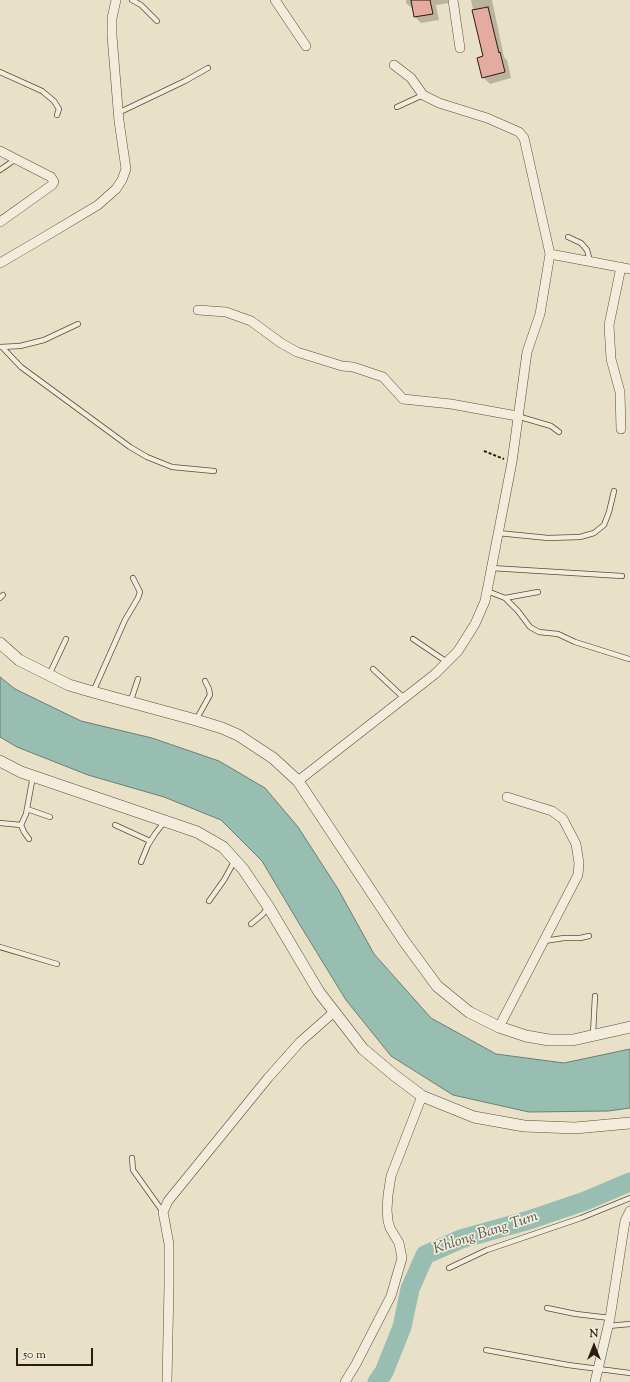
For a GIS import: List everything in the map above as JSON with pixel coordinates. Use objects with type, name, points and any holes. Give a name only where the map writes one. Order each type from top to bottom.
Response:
[{"type":"street","points":[[0,263],[98,205],[116,189],[122,180],[126,168],[118,113],[112,36],[112,18],[116,0]]},
{"type":"street","points":[[275,0],[306,46]]},
{"type":"street","points":[[453,0],[460,48]]},
{"type":"street","points":[[298,781],[435,674],[458,651],[475,624],[485,601],[512,462],[517,416],[527,352],[540,314],[550,254],[524,138],[519,132],[486,118],[439,103],[423,95],[411,78],[394,65]]},
{"type":"street","points":[[0,152],[50,177],[54,182],[52,185],[0,222]]},
{"type":"street","points":[[550,254],[625,268],[609,324],[611,359],[620,392],[621,429]]},
{"type":"street","points":[[198,310],[226,312],[251,321],[281,343],[297,352],[342,366],[364,370],[383,377],[403,399],[451,404],[517,416]]},
{"type":"street","points":[[0,643],[19,660],[69,684],[222,728],[274,758],[298,781],[404,941],[437,986],[469,1012],[499,1027],[526,1036],[549,1040],[573,1040],[630,1027]]},
{"type":"street","points":[[0,761],[21,772],[166,820],[197,832],[223,847],[243,869],[268,906],[319,992],[363,1049],[422,1096],[474,1117],[524,1126],[575,1128],[630,1123]]},
{"type":"street","points":[[499,1027],[578,875],[580,863],[576,844],[563,819],[552,811],[507,797]]},
{"type":"street","points":[[167,1382],[170,1286],[169,1244],[162,1212],[168,1201],[268,1078],[300,1042],[334,1012]]},
{"type":"street","points":[[345,1382],[356,1364],[391,1296],[402,1258],[399,1243],[390,1228],[388,1221],[388,1195],[391,1176],[422,1096]]},
{"type":"street","points":[[595,1382],[609,1322],[625,1221],[630,1211]]},
{"type":"lane","points":[[132,0],[141,5],[157,22]]},
{"type":"lane","points":[[118,113],[185,82],[208,68]]},
{"type":"lane","points":[[0,72],[42,91],[54,101],[59,109],[58,115]]},
{"type":"lane","points":[[397,107],[423,95]]},
{"type":"lane","points":[[0,170],[16,160]]},
{"type":"lane","points":[[568,238],[581,243],[587,250],[590,262]]},
{"type":"lane","points":[[2,347],[20,346],[44,340],[78,324]]},
{"type":"lane","points":[[2,347],[21,367],[130,447],[147,457],[172,467],[214,471]]},
{"type":"lane","points":[[517,416],[551,426],[560,432]]},
{"type":"lane","points":[[498,533],[548,538],[580,537],[594,533],[604,525],[614,491]]},
{"type":"lane","points":[[491,568],[622,576]]},
{"type":"lane","points":[[93,692],[125,620],[138,598],[140,592],[133,578]]},
{"type":"lane","points":[[487,591],[505,598],[518,611],[530,628],[539,632],[558,634],[575,642],[629,659]]},
{"type":"lane","points":[[505,598],[538,592]]},
{"type":"lane","points":[[413,639],[447,662]]},
{"type":"lane","points":[[49,675],[66,640]]},
{"type":"lane","points":[[373,669],[404,698]]},
{"type":"lane","points":[[130,702],[138,679]]},
{"type":"lane","points":[[196,720],[210,695],[205,681]]},
{"type":"lane","points":[[21,825],[27,809],[33,776]]},
{"type":"lane","points":[[27,809],[50,816]]},
{"type":"lane","points":[[141,862],[150,841],[166,820]]},
{"type":"lane","points":[[0,823],[21,825]]},
{"type":"lane","points":[[21,825],[29,839]]},
{"type":"lane","points":[[115,825],[150,841]]},
{"type":"lane","points":[[209,900],[235,860]]},
{"type":"lane","points":[[251,924],[263,914],[268,906]]},
{"type":"lane","points":[[544,941],[589,936]]},
{"type":"lane","points":[[0,947],[58,964]]},
{"type":"lane","points":[[593,1035],[595,996]]},
{"type":"lane","points":[[132,1158],[133,1170],[162,1212]]},
{"type":"lane","points":[[449,1268],[487,1250],[580,1218],[630,1198]]},
{"type":"lane","points":[[547,1308],[609,1322],[630,1324]]},
{"type":"lane","points":[[486,1350],[630,1373]]},
{"type":"path","points":[[484,451],[512,462]]},
{"type":"water","points":[[0,677],[15,689],[81,721],[152,738],[219,761],[265,788],[298,827],[338,889],[374,954],[431,1018],[496,1054],[564,1063],[630,1049],[630,1108],[608,1111],[529,1112],[453,1095],[391,1056],[346,1000],[262,861],[221,820],[164,797],[88,775],[17,747],[0,737]]},
{"type":"building","points":[[411,0],[430,0],[433,14],[414,17]]},
{"type":"building","points":[[488,7],[505,72],[482,78],[477,58],[483,56],[472,10]]},
{"type":"waterway","name":"Khlong Bang Tum","points":[[377,1382],[384,1372],[402,1327],[410,1289],[425,1255],[461,1239],[529,1220],[585,1201],[630,1182]]}]
